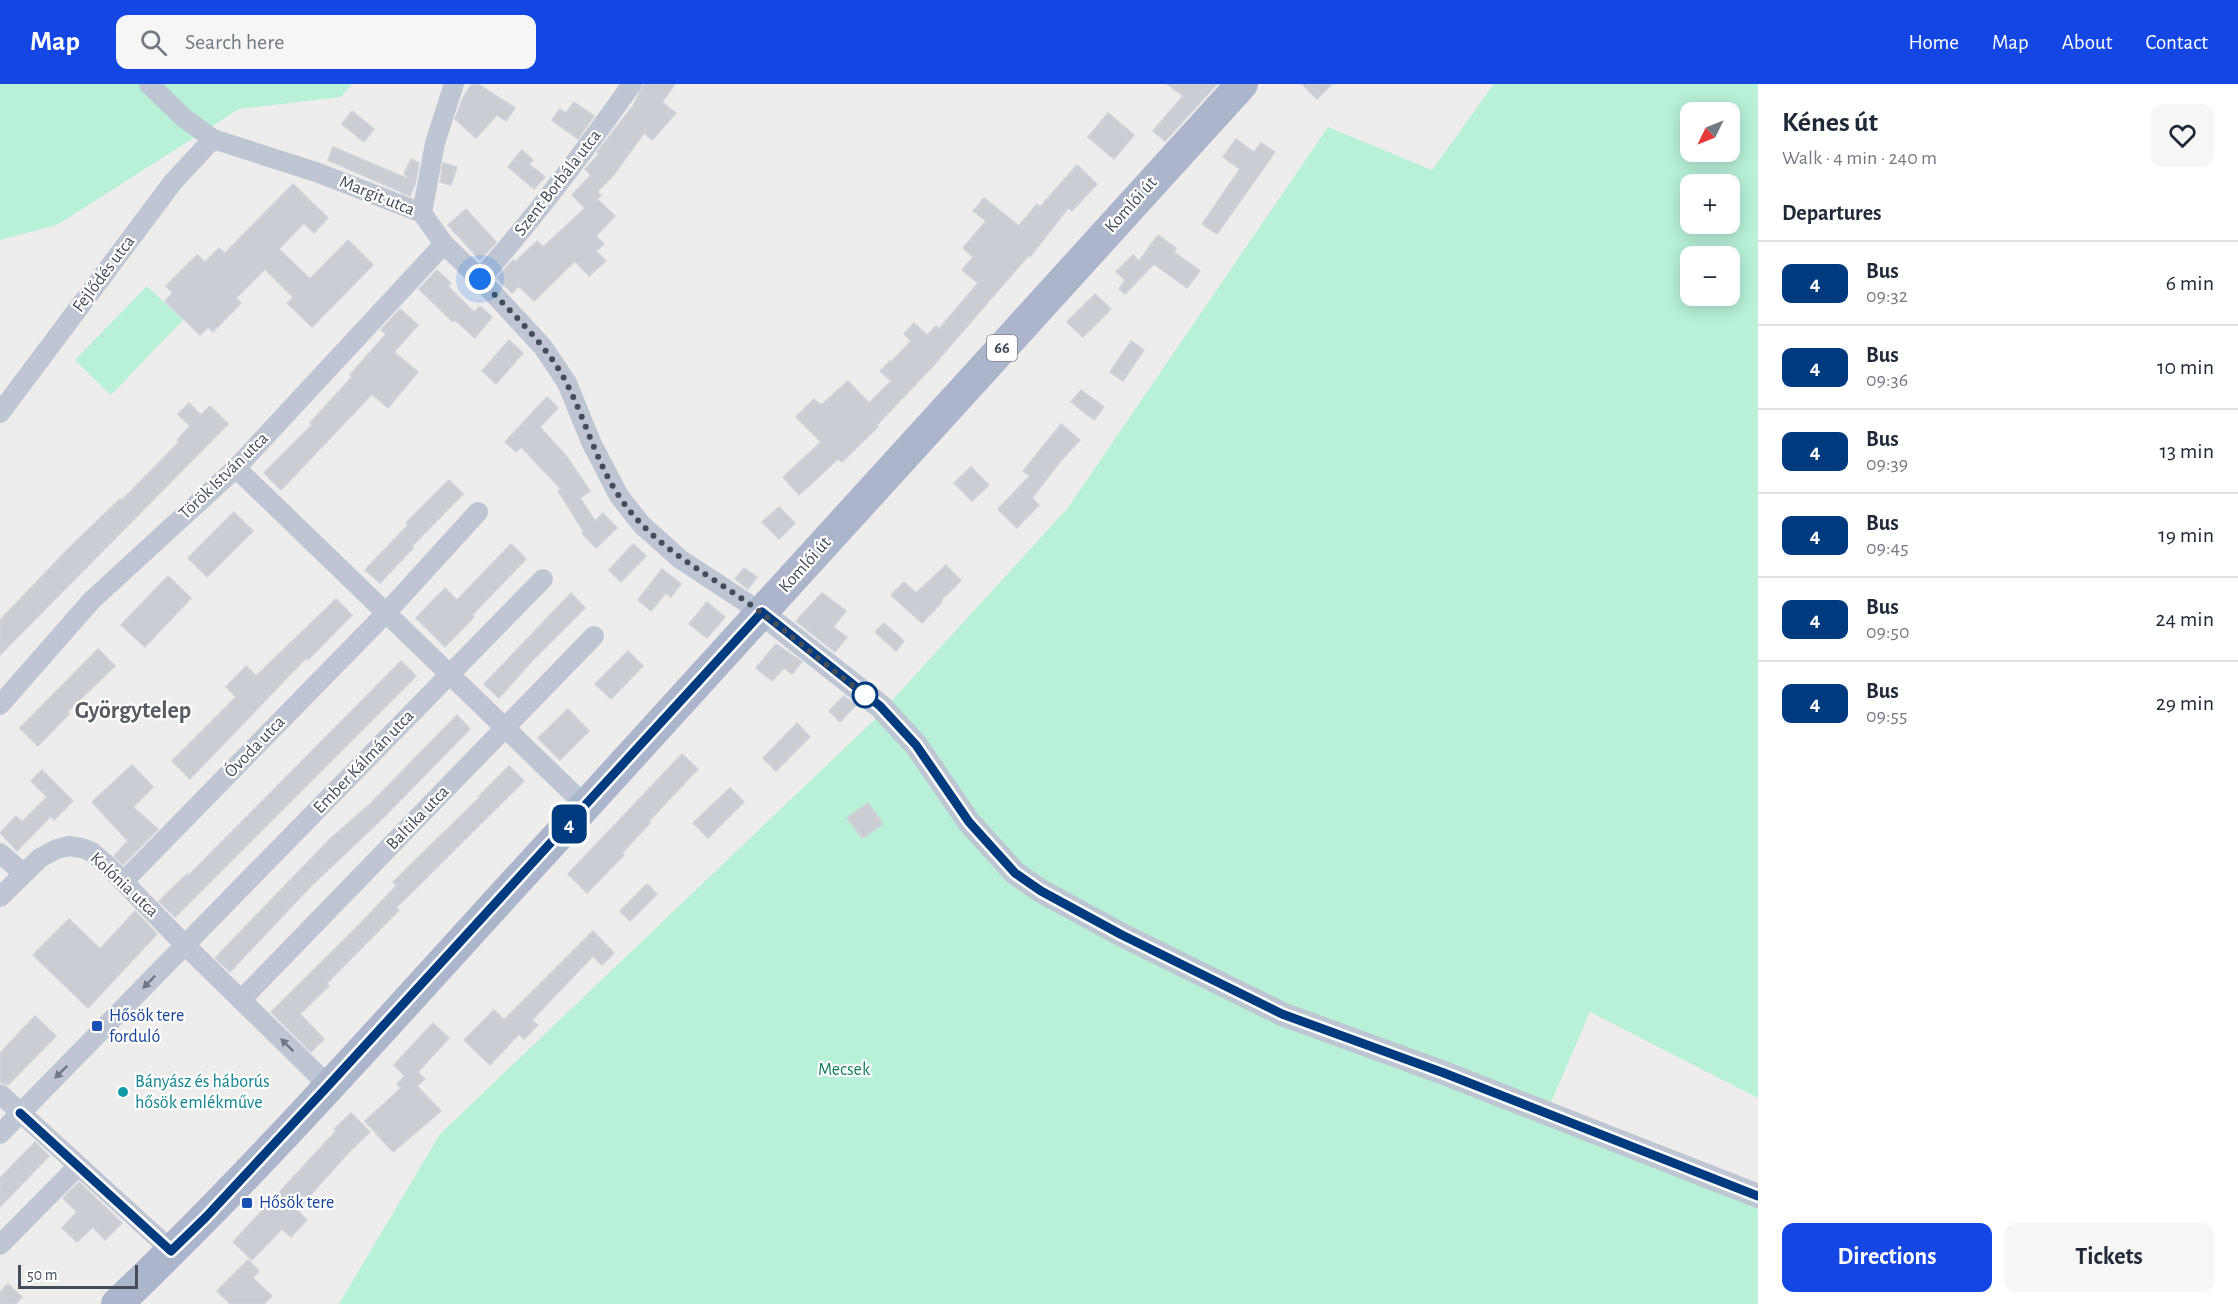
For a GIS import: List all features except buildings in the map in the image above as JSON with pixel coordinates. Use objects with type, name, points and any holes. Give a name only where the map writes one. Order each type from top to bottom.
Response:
[{"type":"main road","name":"Komlói út","points":[[117,1304],[206,1217],[328,1086],[586,806],[1242,84]]},
{"type":"street","name":"Margit utca","points":[[149,84],[184,118],[213,139],[316,172],[422,213],[444,244],[543,347],[567,383],[591,442],[619,496],[636,518],[680,559],[762,612]]},
{"type":"street","points":[[422,213],[435,143],[454,84]]},
{"type":"street","name":"Szent Borbála utca","points":[[480,279],[576,163],[632,84]]},
{"type":"street","name":"Fejlődés utca","points":[[0,413],[173,182],[213,139]]},
{"type":"street","name":"Török István utca","points":[[0,705],[92,600],[236,468],[444,244]]},
{"type":"street","points":[[236,468],[586,806]]},
{"type":"street","name":"Óvoda utca","points":[[124,881],[386,613],[478,512]]},
{"type":"street","name":"Ember Kálmán utca","points":[[185,945],[543,579]]},
{"type":"street","points":[[762,612],[880,706],[916,745],[975,829],[1015,873],[1041,891],[1122,935],[1282,1014],[1444,1073],[1758,1196]]},
{"type":"street","name":"Baltika utca","points":[[241,1000],[594,636]]},
{"type":"street","name":"Kolónia utca","points":[[0,897],[40,858],[57,849],[69,846],[92,852],[124,881],[185,945]]},
{"type":"street","points":[[0,853],[23,873]]},
{"type":"street","points":[[0,1134],[185,945],[328,1086]]},
{"type":"street","points":[[0,1094],[171,1251]]},
{"type":"street","points":[[0,1245],[78,1166]]},
{"type":"green space","points":[[0,84],[352,84],[341,97],[239,109],[57,225],[0,240]]},
{"type":"green space","name":"Mecsek","points":[[1494,84],[1758,84],[1758,1098],[1590,1012],[1546,1114],[1758,1209],[1758,1304],[339,1304],[440,1134],[874,720],[1067,509],[1328,127],[1432,170]]},
{"type":"green space","points":[[147,286],[183,320],[111,395],[75,360]]},
{"type":"bus line","name":"4","points":[[20,1113],[171,1251],[206,1217],[328,1086],[762,612],[838,675],[880,706],[916,745],[969,822],[1015,873],[1041,891],[1122,935],[1282,1014],[1444,1073],[1758,1196]]},
{"type":"place","name":"Hősök tere forduló","points":[[97,1026]]},
{"type":"place","name":"Bányász és háborús hősök emlékműve","points":[[123,1092]]},
{"type":"place","name":"Hősök tere","points":[[247,1203]]},
{"type":"district","name":"Györgytelep","points":[[133,711]]},
{"type":"route","points":[[480,279],[543,347],[567,383],[591,442],[619,496],[642,525],[680,559],[762,612],[865,695]]}]
